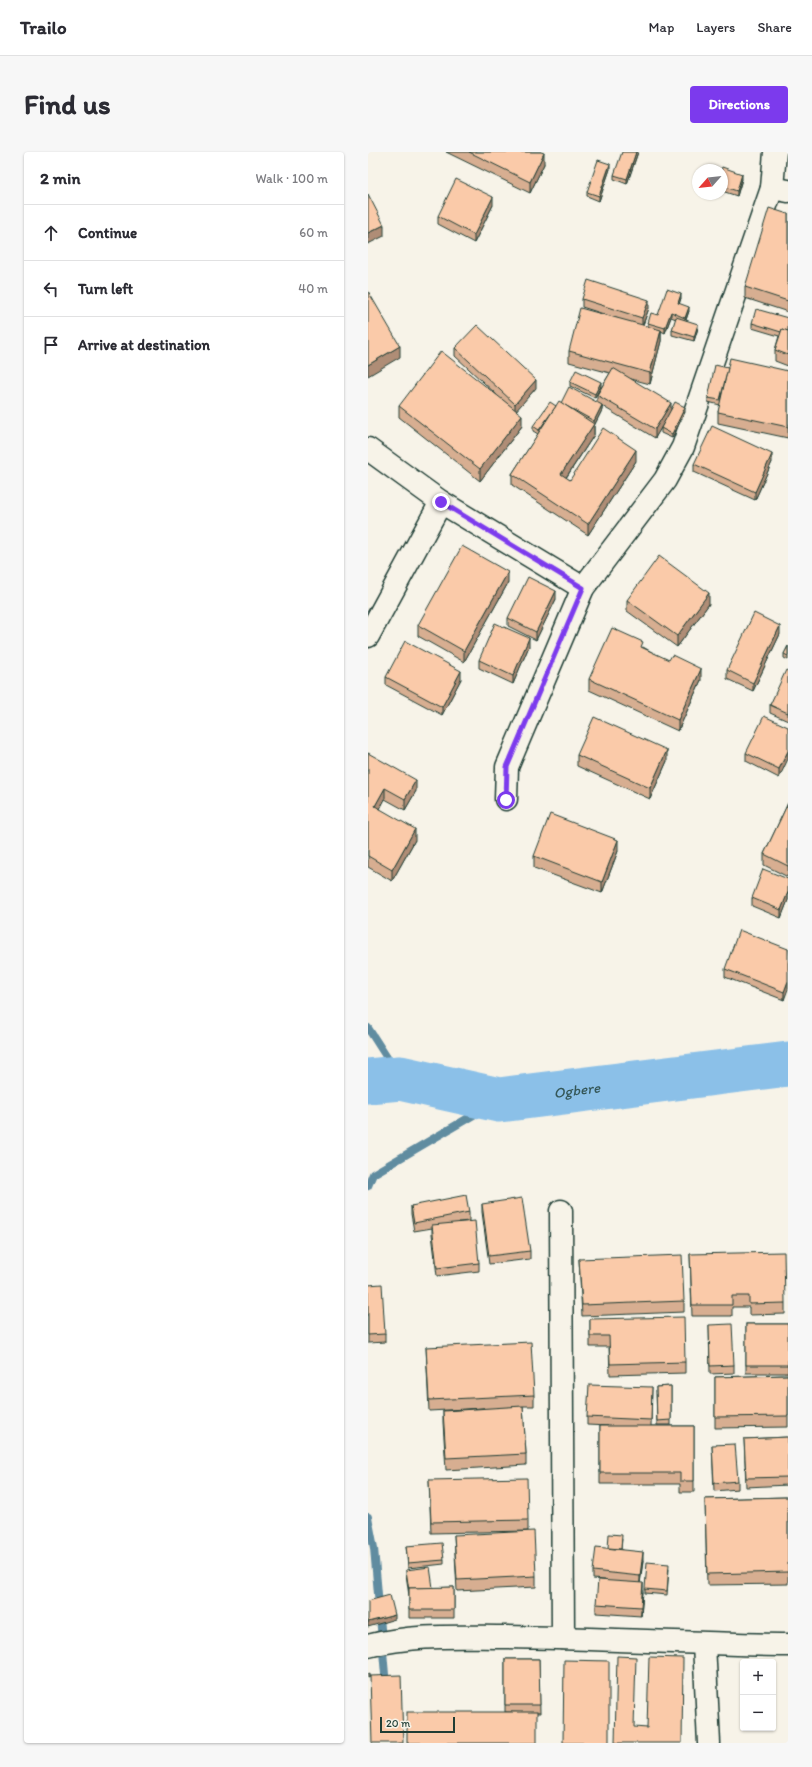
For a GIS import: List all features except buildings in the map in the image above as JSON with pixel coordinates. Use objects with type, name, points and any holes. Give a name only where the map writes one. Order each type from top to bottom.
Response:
[{"type":"street","points":[[506,800],[507,767],[583,588],[665,480],[683,447],[780,189],[775,152]]},
{"type":"street","points":[[368,449],[441,502],[583,588]]},
{"type":"street","points":[[368,636],[441,502]]},
{"type":"street","points":[[561,1211],[563,1638]]},
{"type":"street","points":[[368,1646],[402,1639],[434,1637],[563,1638],[704,1644],[788,1645]]},
{"type":"street","points":[[704,1644],[708,1743]]},
{"type":"waterway","points":[[368,1028],[400,1078]]},
{"type":"waterway","name":"Ogbere","points":[[368,1081],[400,1078],[499,1100],[788,1064]]},
{"type":"waterway","points":[[368,1186],[373,1174],[499,1100]]},
{"type":"waterway","points":[[368,1517],[374,1548],[386,1686]]},
{"type":"route","points":[[441,502],[583,588],[507,767],[506,800]]}]
